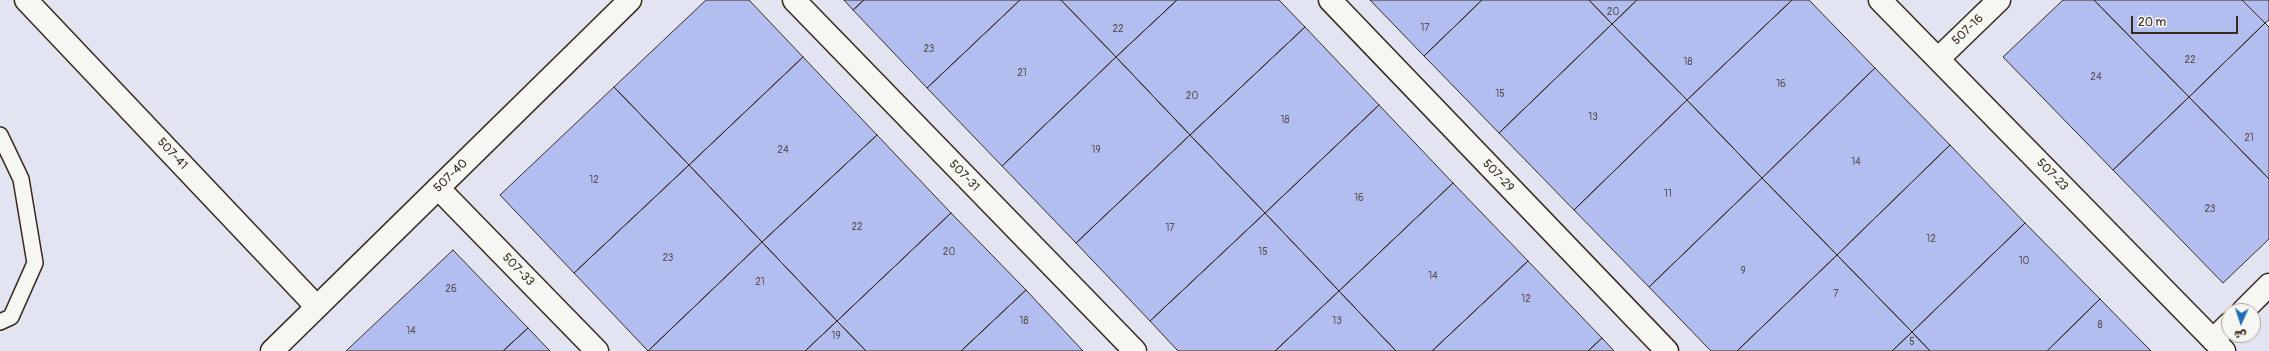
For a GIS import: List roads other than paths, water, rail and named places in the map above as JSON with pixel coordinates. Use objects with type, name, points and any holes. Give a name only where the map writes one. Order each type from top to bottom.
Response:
[{"type":"street","name":"507-41","points":[[26,0],[317,307]]},
{"type":"street","name":"507-40","points":[[272,351],[630,0]]},
{"type":"street","name":"507-31","points":[[794,0],[1135,351]]},
{"type":"street","name":"507-29","points":[[1330,0],[1667,351]]},
{"type":"street","name":"507-23","points":[[1880,0],[2219,345]]},
{"type":"street","name":"507-16","points":[[1938,59],[1999,0]]},
{"type":"street","name":"507-33","points":[[438,188],[597,351]]},
{"type":"street","points":[[2251,303],[2269,285]]},
{"type":"lane","points":[[0,135],[21,179],[35,263],[11,317],[0,322]]}]
